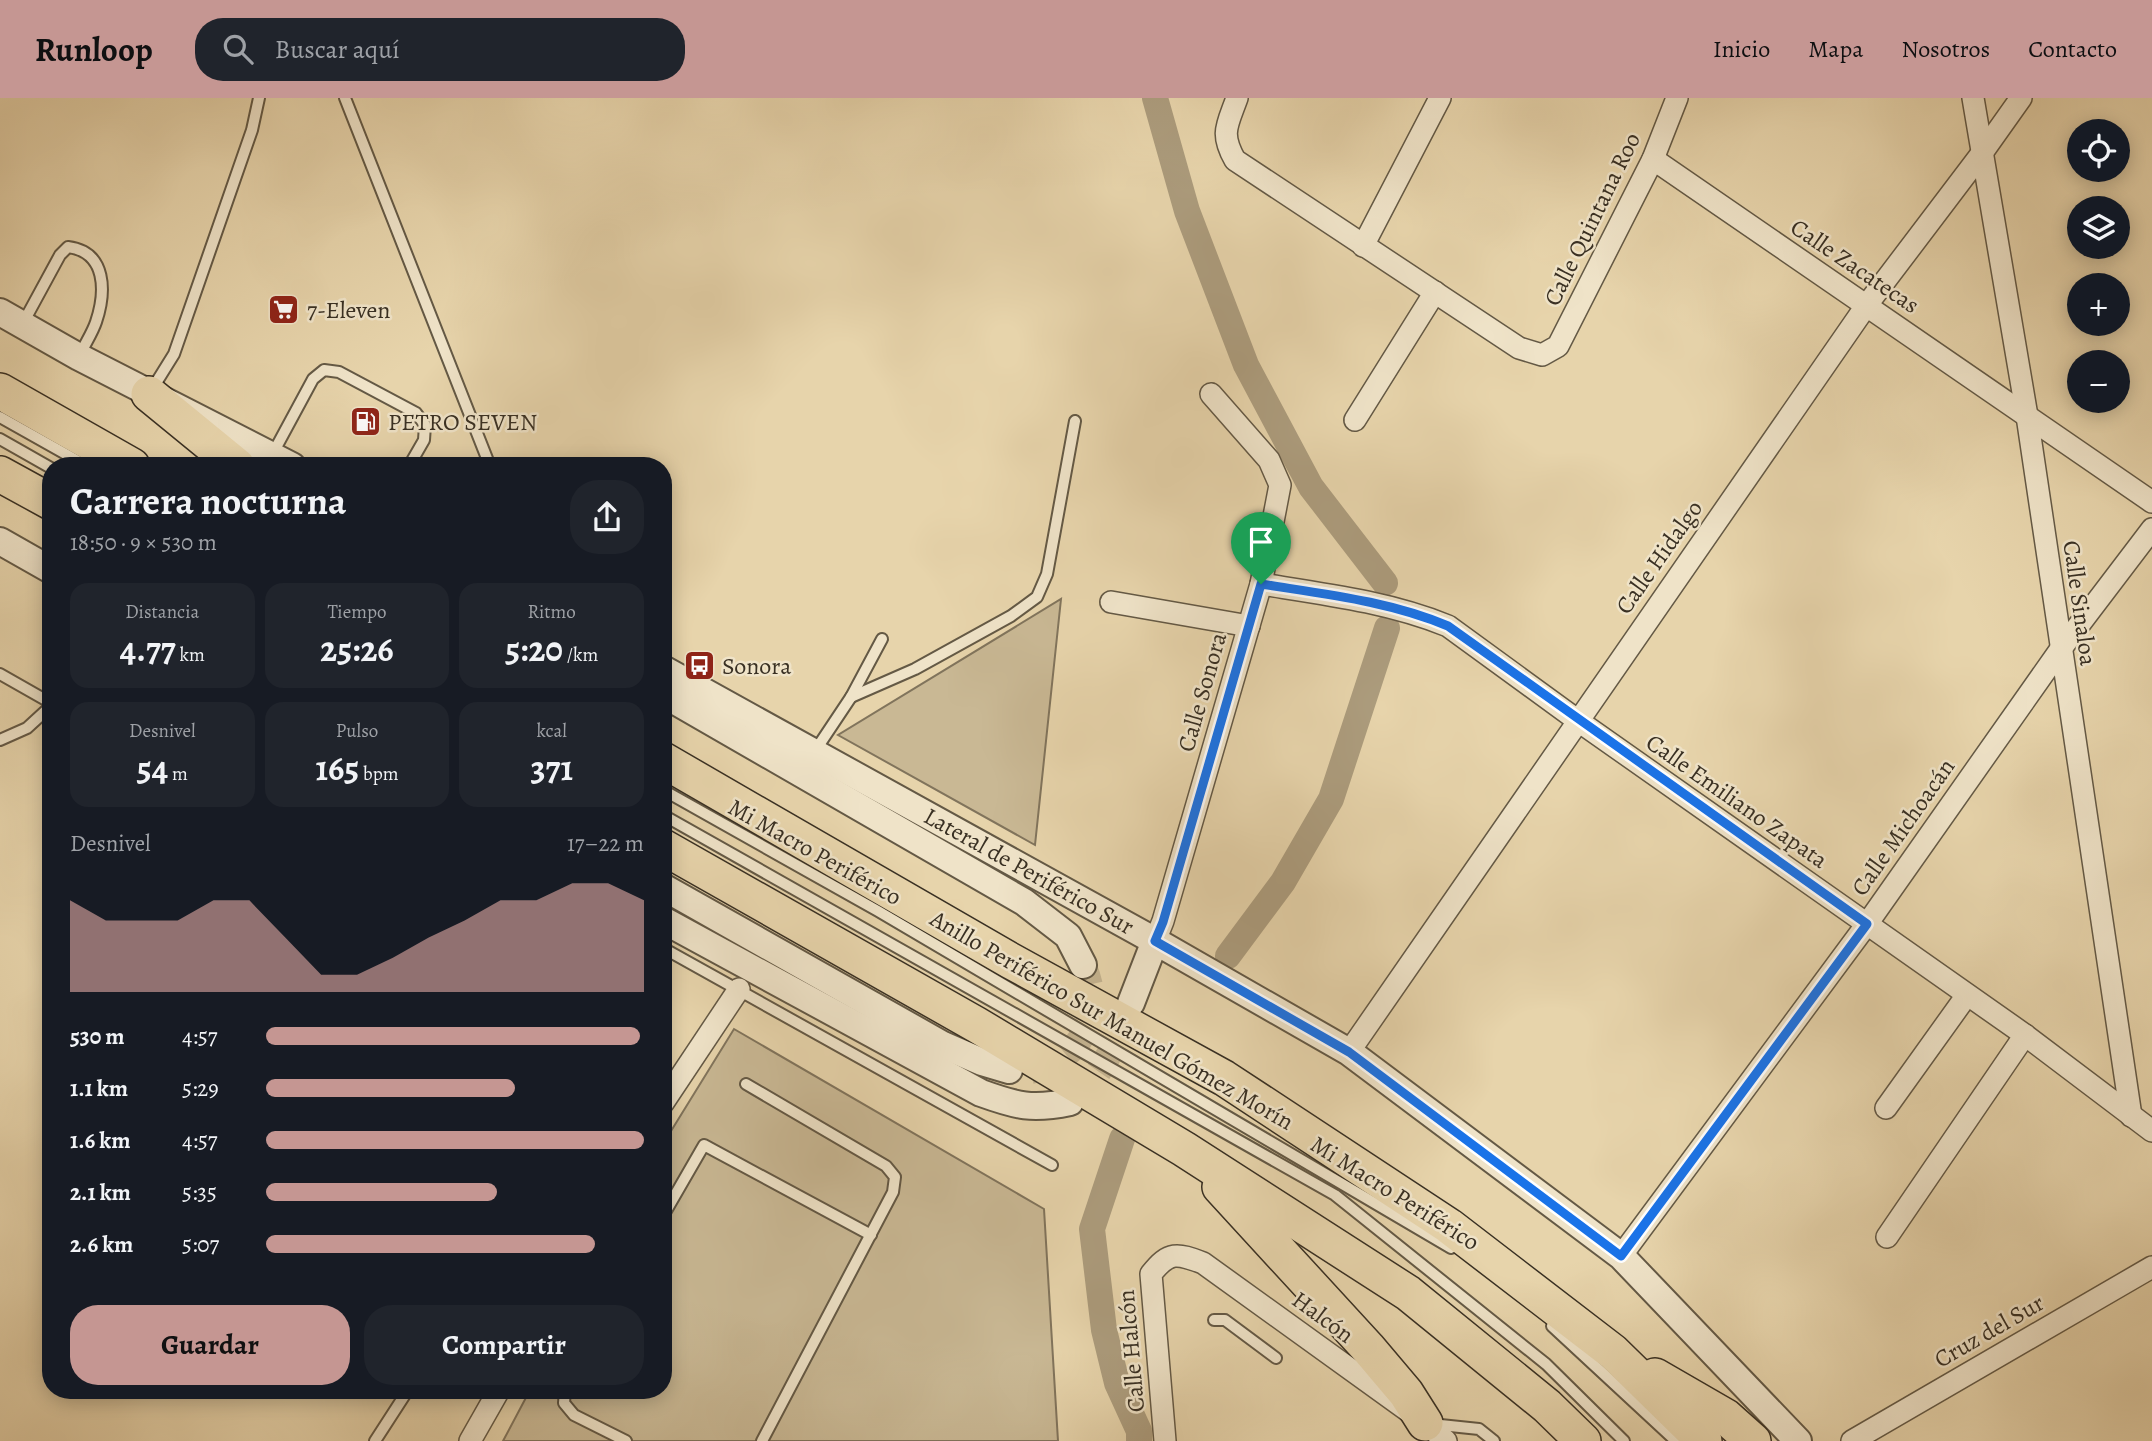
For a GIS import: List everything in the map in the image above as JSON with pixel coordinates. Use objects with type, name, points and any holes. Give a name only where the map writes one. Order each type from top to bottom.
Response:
[{"type":"highway","points":[[0,391],[116,457]]},
{"type":"highway","points":[[149,394],[226,457]]},
{"type":"highway","points":[[0,474],[42,497]]},
{"type":"highway","points":[[0,497],[42,516]]},
{"type":"highway","name":"Anillo Periférico Sur Manuel Gómez Morín","points":[[672,765],[1011,961],[1224,1078],[1449,1226],[1613,1352],[1704,1441]]},
{"type":"highway","points":[[672,852],[965,1018],[1184,1149],[1408,1293],[1547,1406],[1583,1441]]},
{"type":"highway","points":[[1184,1149],[1368,1348],[1435,1432]]},
{"type":"highway","points":[[1613,1352],[1726,1416],[1753,1441]]},
{"type":"street","points":[[1237,98],[1228,122],[1225,142],[1235,160],[1435,292],[1355,421]]},
{"type":"street","points":[[1363,246],[1440,98]]},
{"type":"street","name":"Calle Quintana Roo","points":[[1435,292],[1519,348],[1542,355],[1559,345],[1653,159],[1677,98]]},
{"type":"street","name":"Calle Sinaloa","points":[[1973,98],[2027,416],[2060,650],[2145,1123]]},
{"type":"street","name":"Calle Hidalgo","points":[[1349,1052],[1866,306],[2021,98]]},
{"type":"street","name":"Calle Zacatecas","points":[[1653,159],[2152,502]]},
{"type":"street","points":[[11,318],[149,394],[276,457]]},
{"type":"street","name":"Calle Sonora","points":[[1155,941],[1163,922],[1261,584],[1280,485],[1269,460],[1212,394]]},
{"type":"street","name":"Calle Michoacán","points":[[1621,1256],[1867,924],[2060,650],[2152,529]]},
{"type":"street","points":[[0,541],[42,565]]},
{"type":"street","name":"Calle Emiliano Zapata","points":[[1261,584],[1360,600],[1448,626],[2145,1123]]},
{"type":"street","points":[[1111,602],[1249,626]]},
{"type":"street","name":"Lateral de Periférico Sur","points":[[672,674],[815,751],[1349,1052],[1621,1256],[1798,1441]]},
{"type":"street","points":[[672,699],[1024,902],[1068,936],[1083,965]]},
{"type":"street","points":[[672,892],[943,1045],[1009,1070]]},
{"type":"street","points":[[672,925],[981,1093],[1016,1105],[1044,1107],[1070,1102]]},
{"type":"street","points":[[1131,1003],[1155,941]]},
{"type":"street","points":[[672,1090],[739,989]]},
{"type":"street","points":[[1886,1108],[1967,995]]},
{"type":"street","points":[[1887,1237],[2025,1035]]},
{"type":"street","name":"Halcón","points":[[1161,1260],[1181,1254],[1203,1263],[1435,1432]]},
{"type":"street","name":"Calle Halcón","points":[[1161,1260],[1151,1274],[1151,1297],[1165,1441]]},
{"type":"street","name":"Cruz del Sur","points":[[1852,1441],[2152,1267]]},
{"type":"street","points":[[470,1441],[494,1399]]},
{"type":"lane","points":[[149,394],[174,354],[251,130],[259,98]]},
{"type":"lane","points":[[345,98],[486,457]]},
{"type":"lane","points":[[11,318],[60,255],[68,247],[80,249],[97,261],[102,280],[96,322],[79,356]]},
{"type":"lane","points":[[283,457],[313,379],[324,370],[339,372],[416,413],[425,425],[424,440],[415,457]]},
{"type":"lane","points":[[0,417],[70,457]]},
{"type":"lane","points":[[850,697],[915,669],[1011,616],[1037,597],[1047,574],[1075,421]]},
{"type":"lane","points":[[0,439],[42,463]]},
{"type":"lane","points":[[815,751],[850,697],[882,639]]},
{"type":"lane","points":[[0,674],[42,699]]},
{"type":"lane","points":[[0,740],[27,728],[42,713]]},
{"type":"lane","name":"Mi Macro Periférico","points":[[672,795],[878,911],[1458,1254]]},
{"type":"lane","name":"Mi Macro Periférico","points":[[672,820],[1335,1195],[1546,1364],[1624,1441]]},
{"type":"lane","points":[[672,953],[1052,1165]]},
{"type":"lane","points":[[746,1084],[886,1166],[895,1177],[893,1192],[762,1441]]},
{"type":"lane","points":[[672,1200],[704,1144],[871,1235]]},
{"type":"lane","points":[[1214,1320],[1225,1320],[1276,1358]]},
{"type":"lane","points":[[1546,1321],[1676,1441]]},
{"type":"lane","points":[[375,1441],[402,1399]]},
{"type":"lane","points":[[564,1399],[564,1403],[574,1415],[626,1441]]},
{"type":"lane","points":[[1435,1432],[1479,1429],[1493,1441]]},
{"type":"shaded area","points":[[1061,599],[1035,845],[838,735]]},
{"type":"shaded area","points":[[734,1029],[1044,1209],[1058,1441],[503,1441],[525,1399],[672,1399],[672,1129]]},
{"type":"waterway","points":[[1155,98],[1187,211],[1246,365],[1311,487],[1385,583]]},
{"type":"waterway","points":[[1228,956],[1283,882],[1331,799],[1387,628]]},
{"type":"waterway","points":[[1122,1139],[1092,1229],[1104,1330],[1117,1383],[1139,1431],[1139,1441]]},
{"type":"tunnel","points":[[1031,1071],[1064,1057],[1084,1032],[1090,1016],[1091,1000],[1083,965]]},
{"type":"tunnel","points":[[1072,1100],[1101,1069],[1130,1007]]},
{"type":"place","name":"7-Eleven","points":[[284,310]]},
{"type":"place","name":"PETRO SEVEN","points":[[365,422]]},
{"type":"place","name":"Sonora","points":[[699,666]]},
{"type":"route","points":[[1261,584],[1360,600],[1448,626],[1867,924],[1621,1256],[1349,1052],[1155,941],[1163,922],[1261,584]]}]
